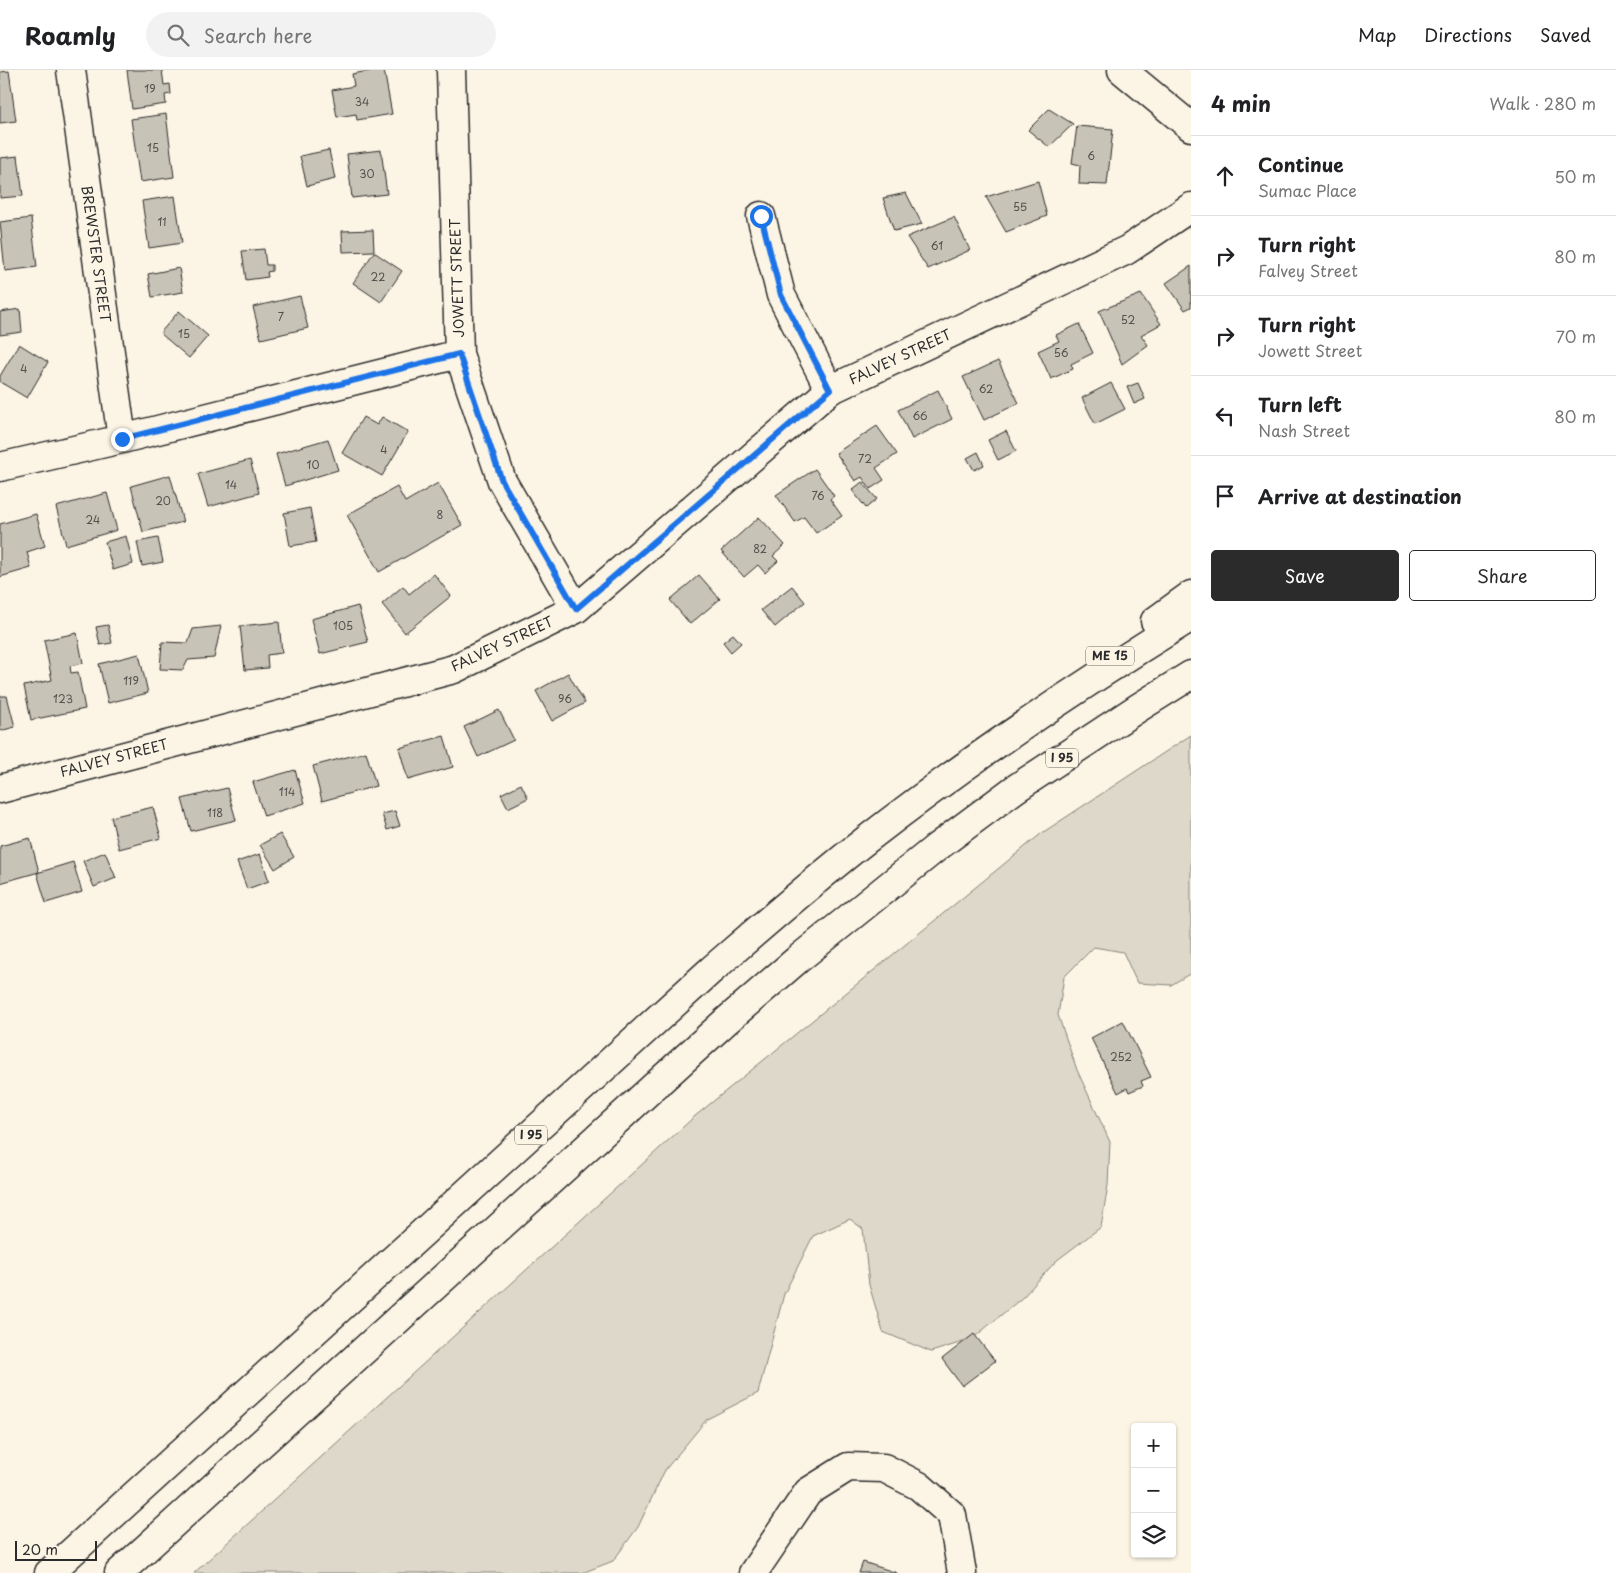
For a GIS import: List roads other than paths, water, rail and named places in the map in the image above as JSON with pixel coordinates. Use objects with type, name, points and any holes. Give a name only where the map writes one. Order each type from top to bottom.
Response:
[{"type":"main road","name":"BREWSTER STREET","points":[[71,70],[122,439]]},
{"type":"main road","name":"JOWETT STREET","points":[[451,70],[459,354],[502,481],[576,609]]},
{"type":"main road","points":[[1122,70],[1191,127]]},
{"type":"main road","name":"FALVEY STREET","points":[[0,788],[454,669],[576,609],[830,390],[1127,250],[1191,207]]},
{"type":"main road","points":[[761,216],[781,295],[830,390]]},
{"type":"main road","points":[[0,467],[122,439],[459,354]]},
{"type":"main road","name":"ME 15","points":[[1031,720],[1118,649],[1191,594]]},
{"type":"main road","name":"I 95","points":[[49,1573],[709,972],[779,911],[948,778],[1031,720],[1191,617]]},
{"type":"main road","name":"I 95","points":[[120,1573],[725,1022],[796,960],[937,847],[1007,795],[1191,675]]},
{"type":"main road","points":[[753,1573],[808,1492],[848,1467],[884,1468],[919,1486],[952,1516],[962,1573]]}]
